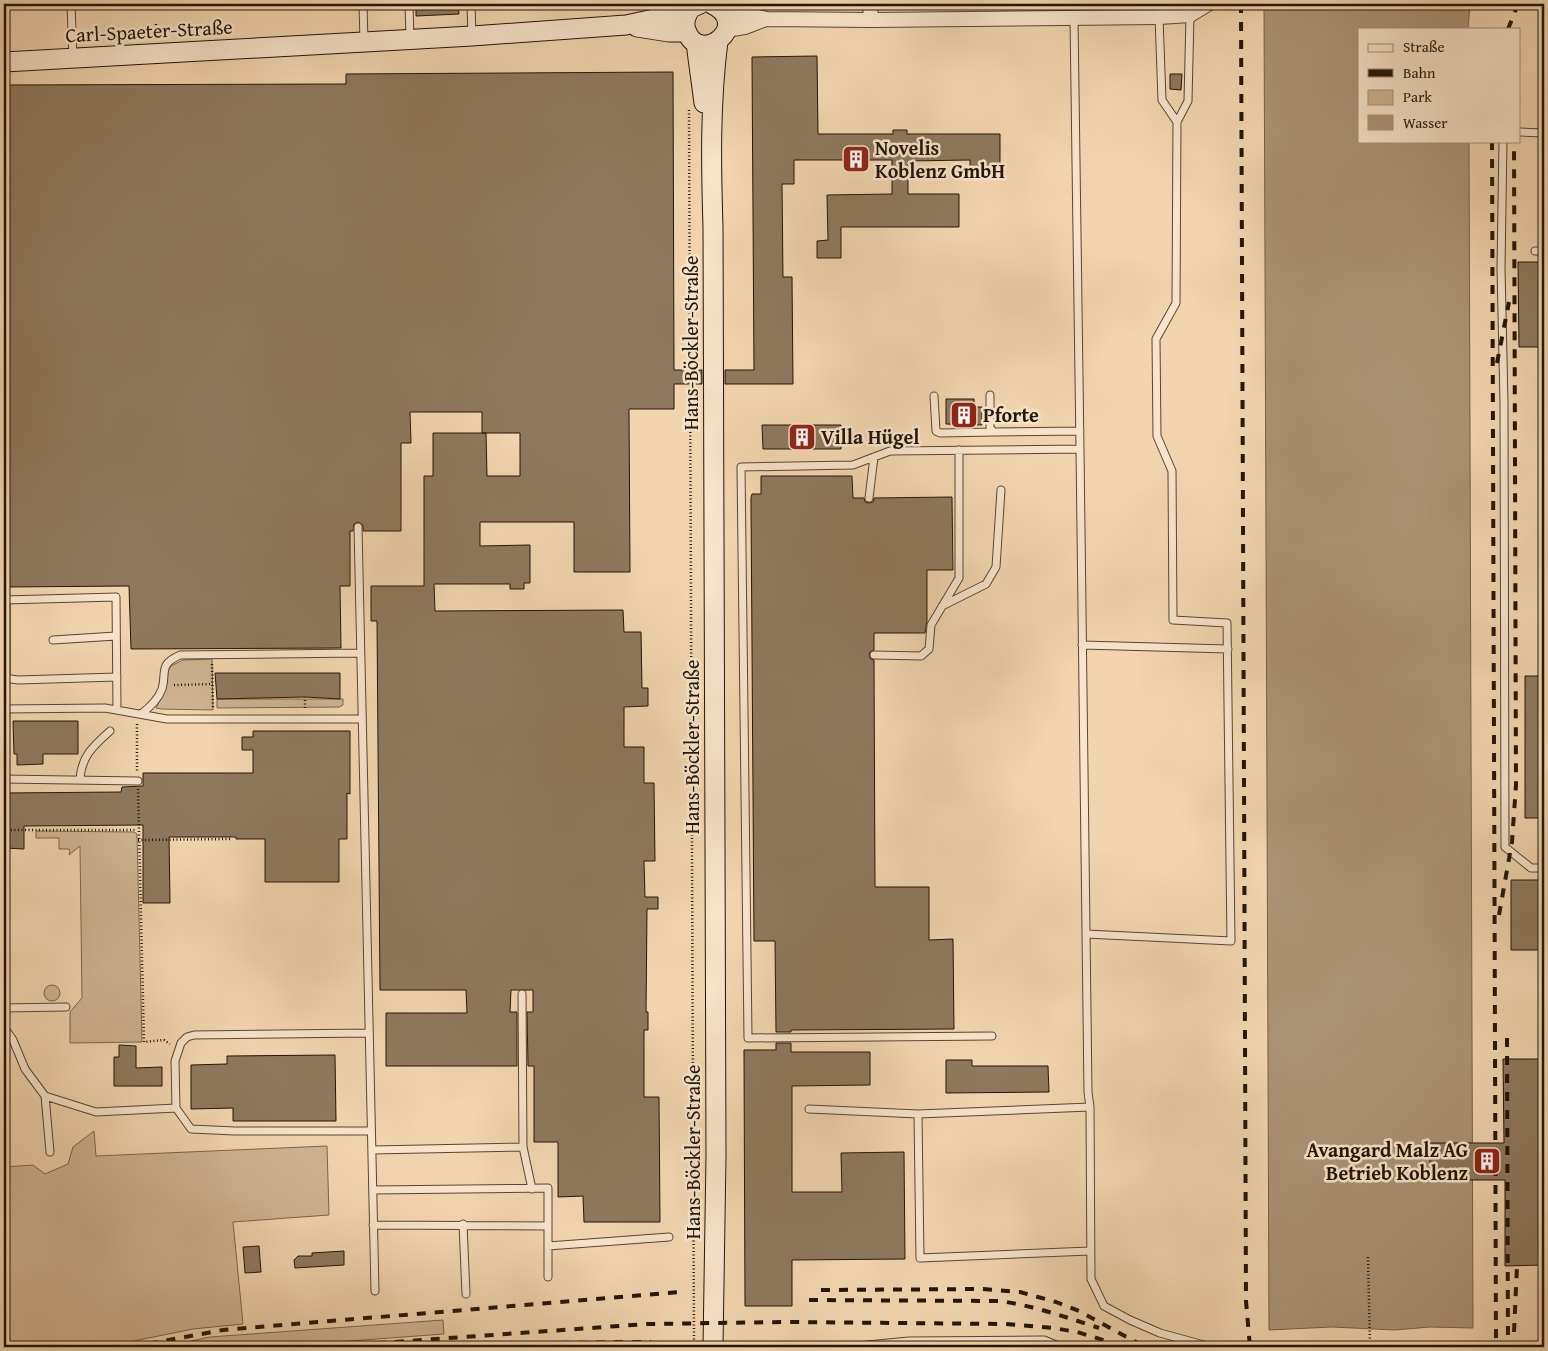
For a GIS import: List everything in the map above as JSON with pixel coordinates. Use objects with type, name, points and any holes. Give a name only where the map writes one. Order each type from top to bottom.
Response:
[{"type":"main road","name":"Carl-Spaeter-Straße","points":[[4,62],[472,36],[626,25],[668,16],[696,6]]},
{"type":"main road","name":"Carl-Spaeter-Straße","points":[[691,37],[685,19],[696,6]]},
{"type":"main road","name":"Carl-Spaeter-Straße","points":[[626,25],[691,37],[704,45],[711,45],[718,16]]},
{"type":"main road","name":"Hans-Böckler-Straße","points":[[713,1347],[716,1146],[713,227],[710,148],[718,16]]},
{"type":"main road","name":"Hans-Böckler-Straße","points":[[691,37],[710,148]]},
{"type":"street","points":[[870,4],[871,20]]},
{"type":"street","points":[[1190,16],[1208,4]]},
{"type":"street","name":"Carl-Spaeter-Straße","points":[[718,16],[745,28],[767,19],[871,20],[1190,16]]},
{"type":"lane","points":[[72,4],[73,58]]},
{"type":"lane","points":[[364,4],[364,42]]},
{"type":"lane","points":[[410,4],[410,39]]},
{"type":"lane","points":[[471,4],[472,36]]},
{"type":"lane","points":[[1086,934],[1231,941],[1227,623],[1173,620],[1172,471],[1157,436],[1156,339],[1176,303],[1176,122],[1188,101],[1190,16]]},
{"type":"lane","points":[[1159,17],[1162,100],[1176,122]]},
{"type":"lane","points":[[1074,18],[1091,1279],[1104,1306],[1160,1333],[1211,1347]]},
{"type":"lane","points":[[1520,132],[1544,133]]},
{"type":"lane","points":[[1502,142],[1501,268],[1504,403],[1505,847],[1531,868],[1544,868]]},
{"type":"lane","points":[[1535,251],[1544,250]]},
{"type":"lane","points":[[990,395],[990,427],[993,432]]},
{"type":"lane","points":[[934,396],[936,430],[940,433],[1080,431]]},
{"type":"lane","points":[[992,1036],[748,1038],[740,467],[853,465],[890,451],[1080,448]]},
{"type":"lane","points":[[874,655],[921,656],[929,649],[931,625],[959,578],[959,450]]},
{"type":"lane","points":[[869,498],[874,457]]},
{"type":"lane","points":[[942,606],[986,584],[996,567],[1001,490]]},
{"type":"lane","points":[[358,527],[375,1291]]},
{"type":"lane","points":[[117,677],[18,680],[5,678],[5,600],[116,598],[116,636],[117,677],[117,710]]},
{"type":"lane","points":[[53,640],[116,636]]},
{"type":"lane","points":[[1082,645],[1228,649]]},
{"type":"lane","points":[[141,714],[156,700],[162,685],[164,668],[180,656],[360,654]]},
{"type":"lane","points":[[4,709],[117,710],[167,719],[362,719]]},
{"type":"lane","points":[[80,780],[80,767],[86,757],[94,745],[110,731]]},
{"type":"lane","points":[[4,779],[138,781]]},
{"type":"lane","points":[[522,994],[523,1148],[532,1189]]},
{"type":"lane","points":[[4,1021],[4,1009],[66,1008]]},
{"type":"lane","points":[[4,1027],[13,1040],[25,1069],[45,1096],[50,1152]]},
{"type":"lane","points":[[369,1033],[194,1035],[187,1037],[181,1043],[175,1061],[176,1108],[191,1129],[235,1131],[371,1131]]},
{"type":"lane","points":[[45,1096],[96,1112],[176,1108]]},
{"type":"lane","points":[[809,1110],[918,1114],[1090,1107]]},
{"type":"lane","points":[[918,1114],[920,1258],[1090,1252]]},
{"type":"lane","points":[[372,1150],[523,1148]]},
{"type":"lane","points":[[373,1190],[548,1188],[548,1277]]},
{"type":"lane","points":[[373,1224],[548,1226]]},
{"type":"lane","points":[[463,1224],[466,1294]]},
{"type":"lane","points":[[548,1246],[668,1238]]},
{"type":"lane","points":[[847,1347],[909,1341],[1044,1340],[1061,1347]]},
{"type":"path","points":[[156,24],[156,38]]},
{"type":"path","points":[[689,109],[694,1347]]},
{"type":"path","points":[[212,655],[214,719]]},
{"type":"path","points":[[162,685],[212,684]]},
{"type":"path","points":[[4,830],[138,830],[144,1042],[164,1040],[179,1050]]},
{"type":"path","points":[[138,840],[231,839]]},
{"type":"path","points":[[1368,1257],[1370,1347]]},
{"type":"green space","points":[[212,659],[213,710],[156,708],[166,688],[166,675],[171,666],[183,660]]},
{"type":"green space","points":[[217,699],[343,699],[343,705],[339,707],[217,708]]},
{"type":"green space","points":[[36,831],[134,832],[137,834],[142,1042],[70,1043],[70,1012],[82,998],[80,846],[69,855],[69,849],[59,849],[59,838],[36,838]]},
{"type":"green space","points":[[49,985],[55,985],[60,990],[58,999],[49,1001],[44,996],[44,990]]},
{"type":"green space","points":[[94,1131],[96,1156],[327,1146],[329,1215],[233,1222],[243,1324],[193,1329],[104,1347],[4,1347],[4,1167],[33,1165],[45,1174],[68,1164],[73,1147]]},
{"type":"green space","points":[[443,1320],[444,1334],[269,1347],[162,1347],[210,1337]]},
{"type":"water","points":[[1264,4],[1470,4],[1468,28],[1358,28],[1358,142],[1469,142],[1473,1328],[1430,1327],[1395,1330],[1332,1327],[1269,1330]]},
{"type":"building","points":[[418,4],[458,4],[459,14],[416,16]]},
{"type":"building","name":"Novelis Koblenz GmbH","points":[[817,56],[818,134],[893,134],[893,130],[907,130],[907,134],[1000,134],[1000,176],[970,176],[970,160],[908,161],[908,194],[959,194],[959,227],[841,227],[841,258],[817,258],[817,241],[828,240],[827,195],[892,194],[892,160],[794,160],[794,184],[782,184],[783,277],[792,277],[793,384],[725,384],[725,370],[754,370],[752,57]]},
{"type":"building","points":[[673,72],[674,370],[702,370],[702,384],[674,384],[674,409],[629,409],[630,572],[574,572],[574,522],[480,522],[480,546],[530,545],[530,583],[524,583],[524,589],[510,589],[510,584],[434,584],[435,611],[623,610],[624,632],[641,632],[642,688],[648,688],[648,706],[624,707],[624,747],[644,747],[644,783],[654,783],[655,861],[644,861],[645,897],[658,897],[658,909],[647,909],[646,1012],[648,1012],[648,1030],[644,1030],[644,1097],[659,1097],[660,1222],[584,1222],[583,1196],[558,1197],[558,1142],[534,1142],[534,1066],[528,1066],[527,1012],[533,1012],[533,990],[511,990],[510,1012],[517,1012],[517,1066],[386,1066],[386,1013],[467,1013],[466,990],[380,990],[377,621],[371,621],[371,586],[424,586],[424,476],[433,476],[433,433],[482,433],[482,412],[410,412],[411,443],[401,443],[401,531],[363,531],[363,525],[358,522],[354,524],[353,531],[350,531],[350,586],[340,586],[341,648],[131,649],[129,586],[4,587],[4,85],[346,84],[346,74]],"holes":[[[486,433],[520,433],[520,476],[487,476]]]},
{"type":"building","points":[[1170,74],[1182,74],[1181,90],[1170,89]]},
{"type":"building","points":[[1518,262],[1544,262],[1544,347],[1519,347]]},
{"type":"building","name":"Pforte","points":[[946,399],[974,399],[974,407],[982,407],[982,425],[946,424]]},
{"type":"building","name":"Villa Hügel","points":[[762,425],[841,425],[841,449],[763,449]]},
{"type":"building","points":[[761,476],[852,476],[853,498],[864,498],[865,502],[869,503],[873,502],[874,498],[952,497],[953,570],[927,570],[927,621],[925,633],[874,633],[874,650],[869,655],[874,660],[875,887],[929,887],[929,940],[953,939],[954,1029],[791,1030],[791,1032],[776,1032],[775,941],[754,941],[751,498],[752,494],[761,494]]},
{"type":"building","points":[[215,673],[340,673],[340,699],[305,697],[217,699]]},
{"type":"building","points":[[1525,676],[1544,676],[1544,818],[1525,818]]},
{"type":"building","points":[[13,721],[78,721],[78,754],[43,754],[43,764],[17,765],[17,754],[14,754]]},
{"type":"building","points":[[253,731],[350,731],[350,794],[347,793],[347,839],[339,839],[339,882],[265,882],[265,839],[169,837],[170,903],[143,903],[143,825],[24,826],[24,849],[5,848],[4,793],[121,792],[122,787],[143,786],[143,773],[253,773],[253,750],[242,750],[242,737],[253,737]]},
{"type":"building","points":[[1511,880],[1544,880],[1544,950],[1511,950]]},
{"type":"building","points":[[776,1043],[791,1043],[791,1052],[870,1052],[870,1085],[792,1086],[792,1192],[842,1192],[841,1153],[904,1152],[905,1259],[792,1260],[792,1306],[745,1306],[744,1050],[776,1050]]},
{"type":"building","points":[[119,1045],[136,1046],[136,1068],[162,1067],[162,1086],[114,1086],[114,1057],[119,1057]]},
{"type":"building","points":[[335,1055],[336,1121],[233,1121],[233,1108],[191,1109],[191,1065],[227,1064],[227,1056]]},
{"type":"building","name":"Avangard Malz AG Betrieb Koblenz","points":[[1503,1059],[1544,1059],[1544,1265],[1505,1266],[1505,1180],[1430,1180],[1430,1143],[1504,1143]]},
{"type":"building","points":[[946,1060],[972,1060],[972,1066],[1048,1066],[1049,1092],[946,1093]]},
{"type":"building","points":[[259,1246],[261,1272],[245,1273],[243,1247]]},
{"type":"building","points":[[344,1251],[344,1265],[295,1268],[294,1260],[298,1256],[312,1256],[312,1253]]},
{"type":"railway","points":[[1241,4],[1246,1301],[1250,1347]]},
{"type":"railway","points":[[1508,28],[1518,4]]},
{"type":"railway","points":[[1492,142],[1496,1347]]},
{"type":"railway","points":[[1499,915],[1512,842],[1516,785],[1514,142]]},
{"type":"railway","points":[[1497,363],[1509,302]]},
{"type":"railway","points":[[1507,1038],[1508,1347]]},
{"type":"railway","points":[[1514,1332],[1517,1266]]},
{"type":"railway","points":[[821,1290],[983,1289],[1020,1292],[1056,1302],[1079,1311],[1145,1347]]},
{"type":"railway","points":[[131,1347],[223,1330],[680,1292]]},
{"type":"railway","points":[[809,1300],[1000,1301],[1038,1309],[1099,1328]]},
{"type":"railway","points":[[323,1347],[647,1324],[789,1322],[1006,1324],[1077,1332],[1126,1347]]},
{"type":"railway","points":[[452,1344],[651,1342]]},
{"type":"place","name":"Novelis Koblenz GmbH","points":[[856,159]]},
{"type":"place","name":"Pforte","points":[[964,415]]},
{"type":"place","name":"Villa Hügel","points":[[802,437]]},
{"type":"place","name":"Avangard Malz AG Betrieb Koblenz","points":[[1487,1161]]}]
